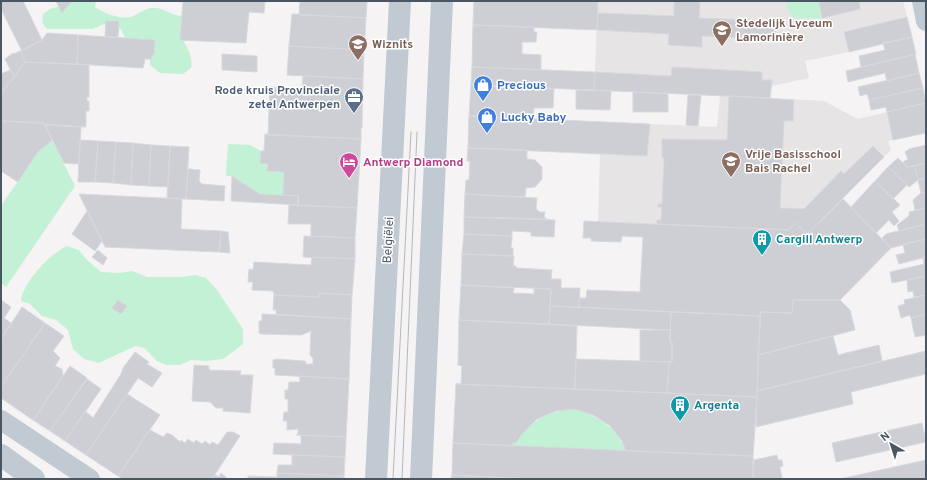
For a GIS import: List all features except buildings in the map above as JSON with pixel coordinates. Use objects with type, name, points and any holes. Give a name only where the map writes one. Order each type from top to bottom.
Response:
[{"type":"street","name":"Belgiëlei","points":[[376,479],[400,1]]},
{"type":"street","points":[[421,479],[442,1]]},
{"type":"street","points":[[922,1],[926,21]]},
{"type":"street","points":[[1,420],[90,479]]},
{"type":"street","points":[[4,460],[34,479]]},
{"type":"shaded area","points":[[598,1],[903,1],[907,17],[844,32],[849,52],[805,61],[809,78],[772,86],[770,98],[824,101],[858,119],[926,103],[926,133],[888,141],[891,150],[807,234],[796,223],[789,230],[598,222],[600,154],[647,156],[650,124],[717,127],[720,96],[594,90]]},
{"type":"green space","points":[[76,1],[96,1],[95,7],[103,12],[124,18],[151,8],[159,8],[179,16],[184,16],[190,34],[184,42],[191,58],[191,68],[183,74],[160,73],[150,65],[149,54],[129,42],[123,35],[122,30],[109,24],[101,25],[93,29],[47,29],[44,26],[42,19],[43,14],[50,9]]},
{"type":"green space","points":[[787,1],[819,1],[822,18],[794,18],[786,7]]},
{"type":"green space","points":[[52,140],[75,186],[6,287],[1,283],[1,206],[37,153]]},
{"type":"green space","points":[[228,144],[250,145],[261,151],[260,163],[268,164],[267,171],[284,172],[283,195],[260,194],[232,176],[226,176]]},
{"type":"green space","points":[[67,246],[79,250],[87,260],[101,272],[120,273],[132,271],[147,277],[183,277],[195,275],[206,278],[217,290],[243,329],[243,344],[223,359],[206,361],[191,360],[180,365],[166,365],[157,361],[144,348],[135,346],[99,363],[84,359],[73,349],[68,330],[56,320],[42,316],[30,304],[21,301],[27,286],[38,269],[53,255]]},
{"type":"green space","points":[[575,409],[599,419],[606,424],[617,435],[626,451],[513,446],[513,442],[540,418],[555,412]]},
{"type":"tram line","points":[[393,479],[411,132]]},
{"type":"tram line","points":[[402,479],[417,132]]},
{"type":"place","name":"Stedelijk Lyceum Lamorinière","points":[[722,47]]},
{"type":"place","name":"Wiznits","points":[[358,61]]},
{"type":"place","name":"Precious","points":[[483,102]]},
{"type":"place","name":"Rode kruis Provinciale zetel Antwerpen","points":[[354,114]]},
{"type":"place","name":"Lucky Baby","points":[[487,134]]},
{"type":"place","name":"Vrije Basisschool Bais Rachel","points":[[731,178]]},
{"type":"place","name":"Antwerp Diamond","points":[[349,179]]},
{"type":"place","name":"Cargill Antwerp","points":[[762,256]]},
{"type":"place","name":"Argenta","points":[[680,422]]}]
